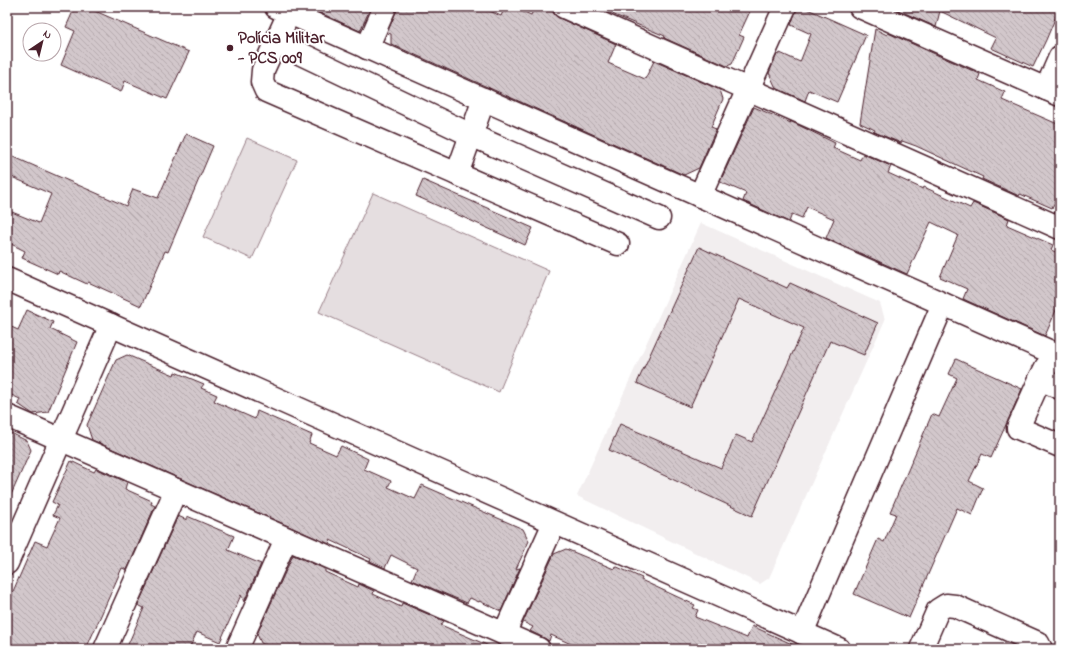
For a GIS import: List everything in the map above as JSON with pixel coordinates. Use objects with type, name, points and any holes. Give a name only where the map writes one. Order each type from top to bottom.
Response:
[{"type":"street","points":[[368,48],[386,7]]},
{"type":"street","points":[[564,7],[1060,228]]},
{"type":"street","points":[[700,196],[785,7]]},
{"type":"street","points":[[860,7],[1053,92],[1060,57]]},
{"type":"street","points":[[618,244],[266,91],[262,82],[263,70],[276,42],[282,10],[943,304],[1058,349],[1040,379],[1018,428],[1060,446]]},
{"type":"street","points":[[276,42],[471,135],[659,218]]},
{"type":"street","points":[[457,174],[484,100]]},
{"type":"street","points":[[7,279],[839,649]]},
{"type":"street","points":[[802,633],[943,304]]},
{"type":"street","points":[[7,563],[110,326]]},
{"type":"street","points":[[1040,379],[1060,388]]},
{"type":"street","points":[[7,416],[539,649]]},
{"type":"street","points":[[105,649],[176,490]]},
{"type":"street","points":[[504,634],[554,523]]},
{"type":"street","points":[[236,649],[286,539]]},
{"type":"street","points":[[923,648],[938,610],[946,606],[955,606],[1038,643],[1041,649]]},
{"type":"shaded area","points":[[247,138],[297,160],[252,259],[203,237]]},
{"type":"shaded area","points":[[373,193],[549,271],[499,392],[319,312]]},
{"type":"shaded area","points":[[701,223],[880,303],[885,320],[769,578],[760,584],[577,496]]},
{"type":"building","points":[[75,7],[86,7],[189,52],[167,99],[125,81],[121,92],[61,65],[75,31],[66,27]]},
{"type":"building","points":[[307,7],[371,7],[360,31]]},
{"type":"building","points":[[397,7],[481,7],[501,16],[505,7],[513,7],[531,15],[535,7],[552,7],[554,14],[559,18],[616,44],[608,63],[645,79],[654,61],[720,90],[723,99],[711,127],[716,129],[699,168],[684,175],[391,44],[391,34],[387,33]]},
{"type":"building","points":[[595,7],[752,7],[739,35],[744,37],[732,64],[727,66],[664,38],[665,36]]},
{"type":"building","points":[[797,7],[803,7],[866,35],[837,102],[809,90],[805,101],[776,88],[769,73],[777,54],[779,55],[780,53],[800,62],[811,34],[791,25]]},
{"type":"building","points":[[900,7],[1060,7],[1033,67],[991,48],[996,38],[940,11],[936,27],[898,10]]},
{"type":"building","points":[[875,29],[887,35],[888,33],[980,74],[978,80],[1005,92],[1002,100],[1060,125],[1060,190],[1052,208],[1020,194],[1019,196],[982,179],[983,177],[916,146],[902,141],[901,143],[874,132],[875,130],[860,123]]},
{"type":"building","points":[[754,107],[791,123],[790,121],[835,143],[833,148],[860,160],[863,154],[891,166],[888,173],[923,189],[924,187],[970,208],[973,203],[1009,219],[1007,225],[1053,245],[1051,250],[1060,254],[1060,301],[1045,336],[963,299],[967,289],[940,277],[958,235],[931,222],[907,274],[826,238],[834,219],[807,207],[802,218],[792,214],[789,222],[743,201],[746,193],[720,182]]},
{"type":"building","points":[[186,134],[213,146],[168,252],[165,251],[141,306],[88,282],[87,284],[59,271],[58,274],[22,258],[25,251],[7,242],[7,210],[39,223],[51,194],[7,175],[7,154],[126,206],[133,189],[158,198]]},
{"type":"building","points":[[423,180],[533,228],[525,245],[416,196]]},
{"type":"building","points":[[699,247],[787,288],[790,283],[878,323],[864,355],[830,341],[752,516],[609,450],[620,424],[721,468],[736,435],[752,442],[804,328],[739,299],[690,407],[637,383]]},
{"type":"building","points":[[27,310],[53,322],[50,329],[77,342],[48,412],[33,414],[18,404],[20,399],[7,393],[7,325],[18,330]]},
{"type":"building","points":[[127,355],[174,375],[175,372],[204,384],[201,388],[217,395],[214,401],[255,419],[257,411],[312,435],[309,443],[336,455],[341,446],[368,459],[364,469],[391,481],[388,487],[415,499],[422,485],[523,529],[529,541],[516,569],[520,568],[501,611],[470,598],[467,603],[412,580],[417,568],[391,555],[385,568],[370,561],[371,559],[330,540],[329,544],[92,440],[87,425],[116,360]]},
{"type":"building","points":[[956,359],[1022,389],[991,458],[982,454],[969,481],[983,488],[972,515],[957,508],[909,618],[854,594],[878,539],[884,542],[896,514],[890,512],[932,414],[939,417],[957,378],[949,374]]},
{"type":"building","points":[[7,431],[27,441],[31,450],[7,504]]},
{"type":"building","points":[[71,461],[94,472],[96,469],[127,482],[125,489],[152,501],[151,504],[155,506],[127,570],[122,568],[86,649],[7,649],[7,605],[35,541],[47,546],[60,518],[53,515],[58,505],[52,502]]},
{"type":"building","points":[[178,516],[187,520],[187,516],[234,536],[228,550],[261,564],[244,602],[241,595],[220,642],[197,632],[189,649],[126,649],[144,608],[138,605]]},
{"type":"building","points":[[566,549],[614,569],[615,566],[695,605],[693,608],[698,610],[695,617],[747,638],[752,626],[803,649],[582,649],[551,635],[549,641],[530,631],[533,627],[523,622],[554,554]]},
{"type":"building","points":[[293,555],[325,569],[325,572],[358,587],[359,584],[374,591],[373,594],[401,607],[402,603],[444,621],[441,625],[496,649],[413,649],[400,644],[398,649],[274,649],[261,643],[257,634]]},
{"type":"place","name":"Polícia Militar - PCS 009","points":[[230,48]]}]
